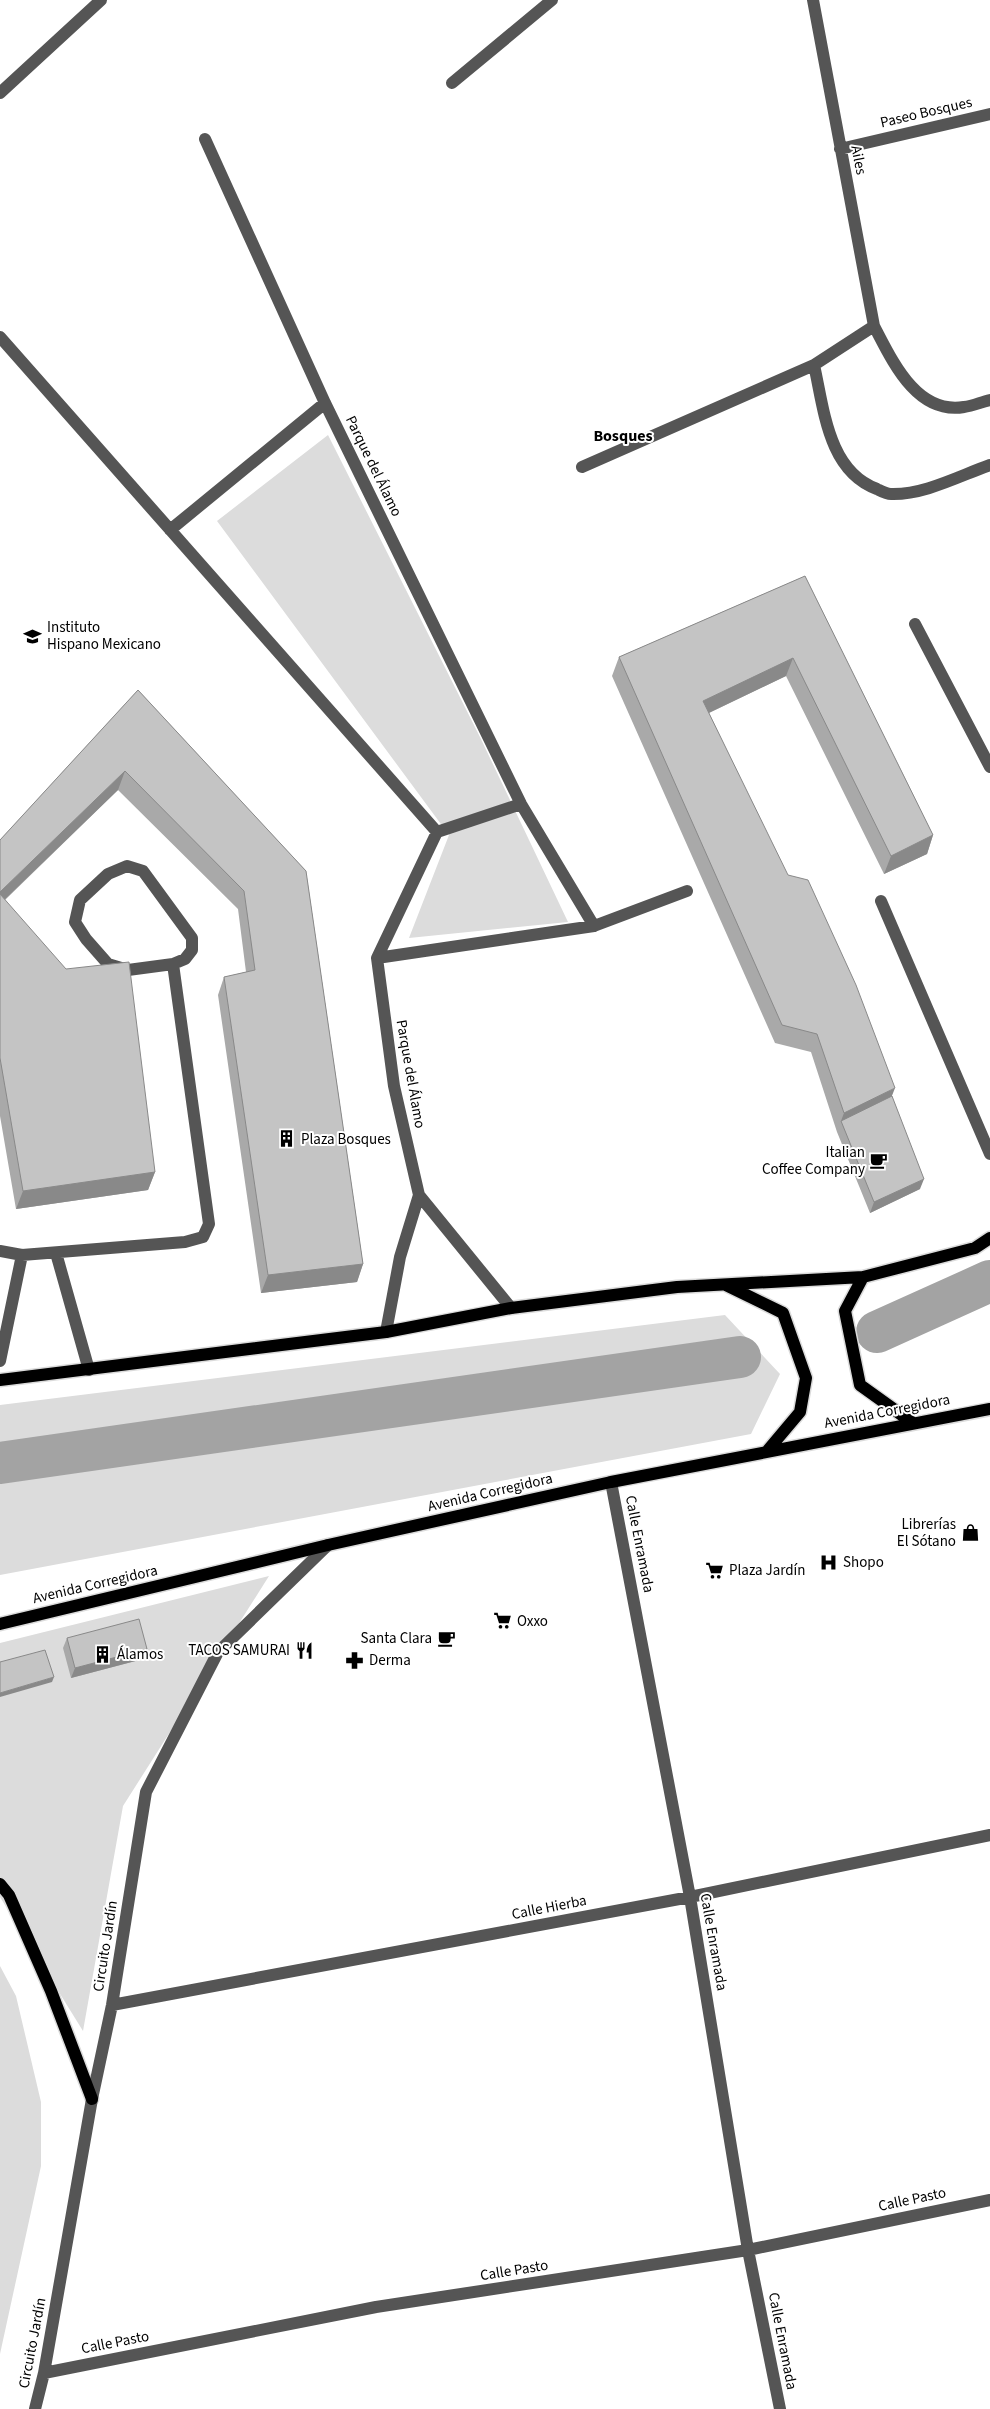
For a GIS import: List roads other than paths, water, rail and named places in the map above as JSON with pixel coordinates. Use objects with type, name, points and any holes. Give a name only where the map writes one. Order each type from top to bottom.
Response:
[{"type":"main road","points":[[0,1380],[386,1332],[511,1308],[723,1284],[863,1277],[975,1248],[990,1238]]},
{"type":"main road","points":[[863,1277],[845,1311],[860,1385],[913,1423]]},
{"type":"main road","points":[[723,1284],[784,1313],[806,1378],[800,1412],[768,1450]]},
{"type":"main road","name":"Avenida Corregidora","points":[[0,1624],[328,1546],[611,1482],[768,1450],[990,1409]]},
{"type":"main road","points":[[0,1884],[8,1895],[47,1983],[92,2099]]},
{"type":"street","points":[[0,93],[101,0]]},
{"type":"street","points":[[452,84],[552,0]]},
{"type":"street","name":"Ailes","points":[[813,0],[874,326],[894,365],[919,395],[938,405],[962,408],[990,400]]},
{"type":"street","name":"Paseo Bosques","points":[[840,149],[990,114]]},
{"type":"street","name":"Parque del Álamo","points":[[205,139],[325,403],[521,804],[594,926]]},
{"type":"street","points":[[582,467],[814,366],[874,326]]},
{"type":"street","points":[[0,337],[436,832]]},
{"type":"street","points":[[814,366],[828,432],[842,462],[864,484],[890,494],[916,491],[990,466]]},
{"type":"street","points":[[170,530],[325,403]]},
{"type":"street","points":[[915,624],[990,767]]},
{"type":"street","points":[[377,958],[436,832],[521,804]]},
{"type":"street","points":[[127,866],[143,871],[192,938],[192,950],[185,959],[173,964],[128,970],[108,964],[86,939],[75,922],[80,900],[108,874],[127,866]]},
{"type":"street","points":[[377,958],[594,926],[687,891]]},
{"type":"street","points":[[881,901],[990,1154]]},
{"type":"street","name":"Parque del Álamo","points":[[377,958],[394,1086],[419,1195],[511,1308]]},
{"type":"street","points":[[0,1251],[22,1255],[56,1253],[185,1242],[203,1237],[209,1224],[173,964]]},
{"type":"street","name":"Parque del Álamo","points":[[386,1332],[400,1257],[419,1195]]},
{"type":"street","points":[[56,1253],[89,1370]]},
{"type":"street","points":[[0,1361],[22,1255]]},
{"type":"street","name":"Calle Enramada","points":[[611,1482],[690,1897],[748,2250],[780,2409]]},
{"type":"street","name":"Circuito Jardín","points":[[35,2409],[44,2373],[92,2099],[112,2005],[146,1792],[218,1652],[328,1546]]},
{"type":"street","name":"Calle Hierba","points":[[112,2005],[690,1897],[990,1835]]},
{"type":"street","name":"Calle Pasto","points":[[44,2373],[376,2307],[748,2250],[990,2200]]},
{"type":"waterway","points":[[877,1332],[990,1281]]},
{"type":"waterway","points":[[0,1463],[740,1357]]},
{"type":"place","name":"Instituto Hispano Mexicano","points":[[33,636]]},
{"type":"place","name":"Plaza Bosques","points":[[287,1139]]},
{"type":"place","name":"Italian Coffee Company","points":[[879,1161]]},
{"type":"place","name":"Librerías El Sótano","points":[[970,1533]]},
{"type":"place","name":"Shopo","points":[[829,1562]]},
{"type":"place","name":"Plaza Jardín","points":[[715,1570]]},
{"type":"place","name":"Oxxo","points":[[503,1621]]},
{"type":"place","name":"Santa Clara","points":[[446,1638]]},
{"type":"place","name":"TACOS SAMURAI","points":[[304,1650]]},
{"type":"place","name":"Álamos","points":[[103,1654]]},
{"type":"place","name":"Derma","points":[[355,1660]]},
{"type":"district","name":"Bosques","points":[[623,435]]}]
